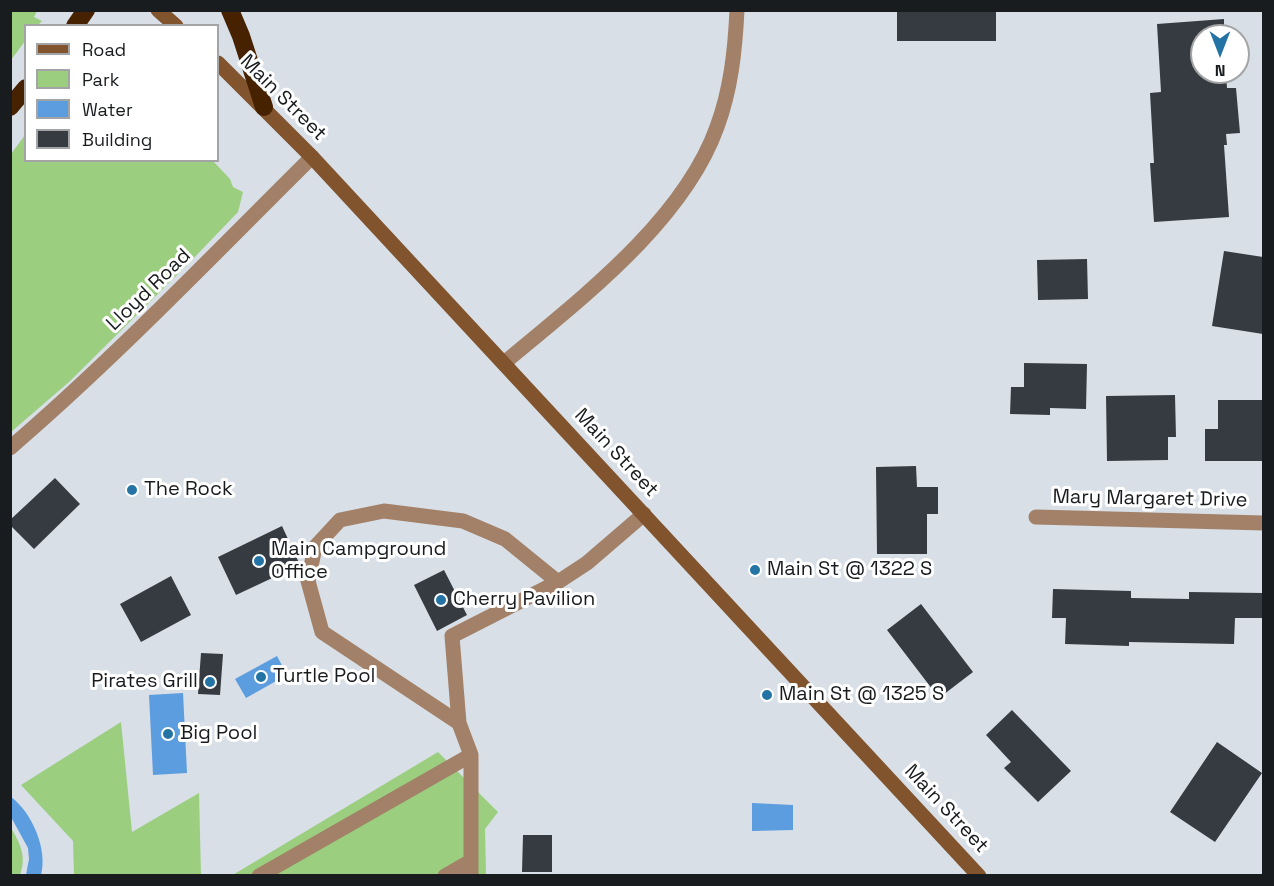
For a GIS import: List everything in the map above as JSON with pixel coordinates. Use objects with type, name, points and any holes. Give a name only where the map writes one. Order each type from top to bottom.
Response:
[{"type":"highway","points":[[76,24],[86,10]]},
{"type":"highway","points":[[230,10],[264,107]]},
{"type":"highway","points":[[10,107],[24,90]]},
{"type":"main road","points":[[158,10],[174,24]]},
{"type":"main road","name":"Main Street","points":[[219,64],[312,157],[979,876]]},
{"type":"street","points":[[504,363],[647,237],[697,170],[717,128],[734,62],[737,10]]},
{"type":"street","name":"Lloyd Road","points":[[10,448],[52,412],[162,307],[312,157]]},
{"type":"street","points":[[459,723],[322,632],[308,581],[315,547],[340,520],[384,511],[425,515],[464,521],[506,539],[558,582]]},
{"type":"street","points":[[445,876],[471,868],[471,755],[459,723],[452,636],[558,582],[588,563],[644,514]]},
{"type":"street","name":"Mary Margaret Drive","points":[[1036,518],[1263,523]]},
{"type":"street","points":[[259,876],[471,755]]},
{"type":"green space","points":[[11,10],[37,11],[34,17],[42,21],[39,24],[24,24],[24,42],[11,60]]},
{"type":"green space","points":[[24,136],[24,162],[214,162],[230,179],[233,187],[243,192],[238,212],[190,262],[69,382],[11,432],[11,154]]},
{"type":"green space","points":[[121,722],[132,832],[199,793],[201,875],[74,875],[73,841],[21,785]]},
{"type":"green space","points":[[438,752],[498,812],[485,829],[486,875],[231,876]]},
{"type":"green space","points":[[10,826],[23,856],[20,875],[11,875]]},
{"type":"water","name":"Turtle Pool","points":[[277,656],[287,675],[246,698],[235,679]]},
{"type":"water","name":"Big Pool","points":[[183,693],[187,773],[153,775],[149,695]]},
{"type":"water","points":[[11,797],[26,812],[36,832],[42,854],[41,875],[26,875],[29,859],[28,848],[11,817]]},
{"type":"water","points":[[752,803],[793,805],[793,830],[752,831]]},
{"type":"building","points":[[897,10],[996,10],[996,41],[897,41]]},
{"type":"building","points":[[1224,19],[1224,24],[1190,24],[1190,84],[1227,84],[1227,88],[1236,88],[1240,133],[1226,134],[1227,145],[1224,145],[1229,217],[1154,222],[1150,163],[1154,163],[1150,93],[1161,92],[1157,24]]},
{"type":"building","points":[[1224,251],[1263,257],[1263,334],[1212,326]]},
{"type":"building","points":[[1087,259],[1088,299],[1038,300],[1037,260]]},
{"type":"building","points":[[1024,363],[1087,364],[1086,409],[1050,408],[1050,415],[1010,414],[1011,387],[1024,387]]},
{"type":"building","points":[[1175,395],[1176,437],[1168,437],[1168,460],[1107,461],[1106,396]]},
{"type":"building","points":[[1218,400],[1263,400],[1263,461],[1205,461],[1205,429],[1218,429]]},
{"type":"building","points":[[916,466],[917,487],[938,487],[938,514],[927,514],[927,554],[877,554],[876,467]]},
{"type":"building","points":[[55,478],[80,504],[34,549],[10,525],[10,520]]},
{"type":"building","name":"Main Campground Office","points":[[282,526],[300,565],[236,595],[218,557]]},
{"type":"building","name":"Cherry Pavilion","points":[[444,570],[467,615],[437,631],[414,585]]},
{"type":"building","points":[[171,576],[191,615],[141,642],[120,604]]},
{"type":"building","points":[[1053,589],[1131,591],[1131,598],[1189,599],[1189,592],[1263,593],[1263,618],[1235,618],[1234,644],[1129,642],[1129,646],[1065,644],[1066,618],[1052,618]]},
{"type":"building","points":[[921,604],[973,672],[939,698],[887,630]]},
{"type":"building","name":"Pirates Grill","points":[[201,653],[223,654],[220,695],[198,694]]},
{"type":"building","points":[[1012,710],[1071,771],[1038,802],[1004,768],[1011,762],[986,735]]},
{"type":"building","points":[[1217,742],[1262,773],[1215,842],[1170,812]]},
{"type":"building","points":[[523,835],[552,835],[552,872],[522,872]]},
{"type":"place","name":"The Rock","points":[[132,490]]},
{"type":"place","name":"Main Campground Office","points":[[259,561]]},
{"type":"place","name":"Main St @ 1322 S","points":[[755,570]]},
{"type":"place","name":"Cherry Pavilion","points":[[441,600]]},
{"type":"place","name":"Turtle Pool","points":[[261,677]]},
{"type":"place","name":"Pirates Grill","points":[[210,682]]},
{"type":"place","name":"Main St @ 1325 S","points":[[767,695]]},
{"type":"place","name":"Big Pool","points":[[168,734]]}]
